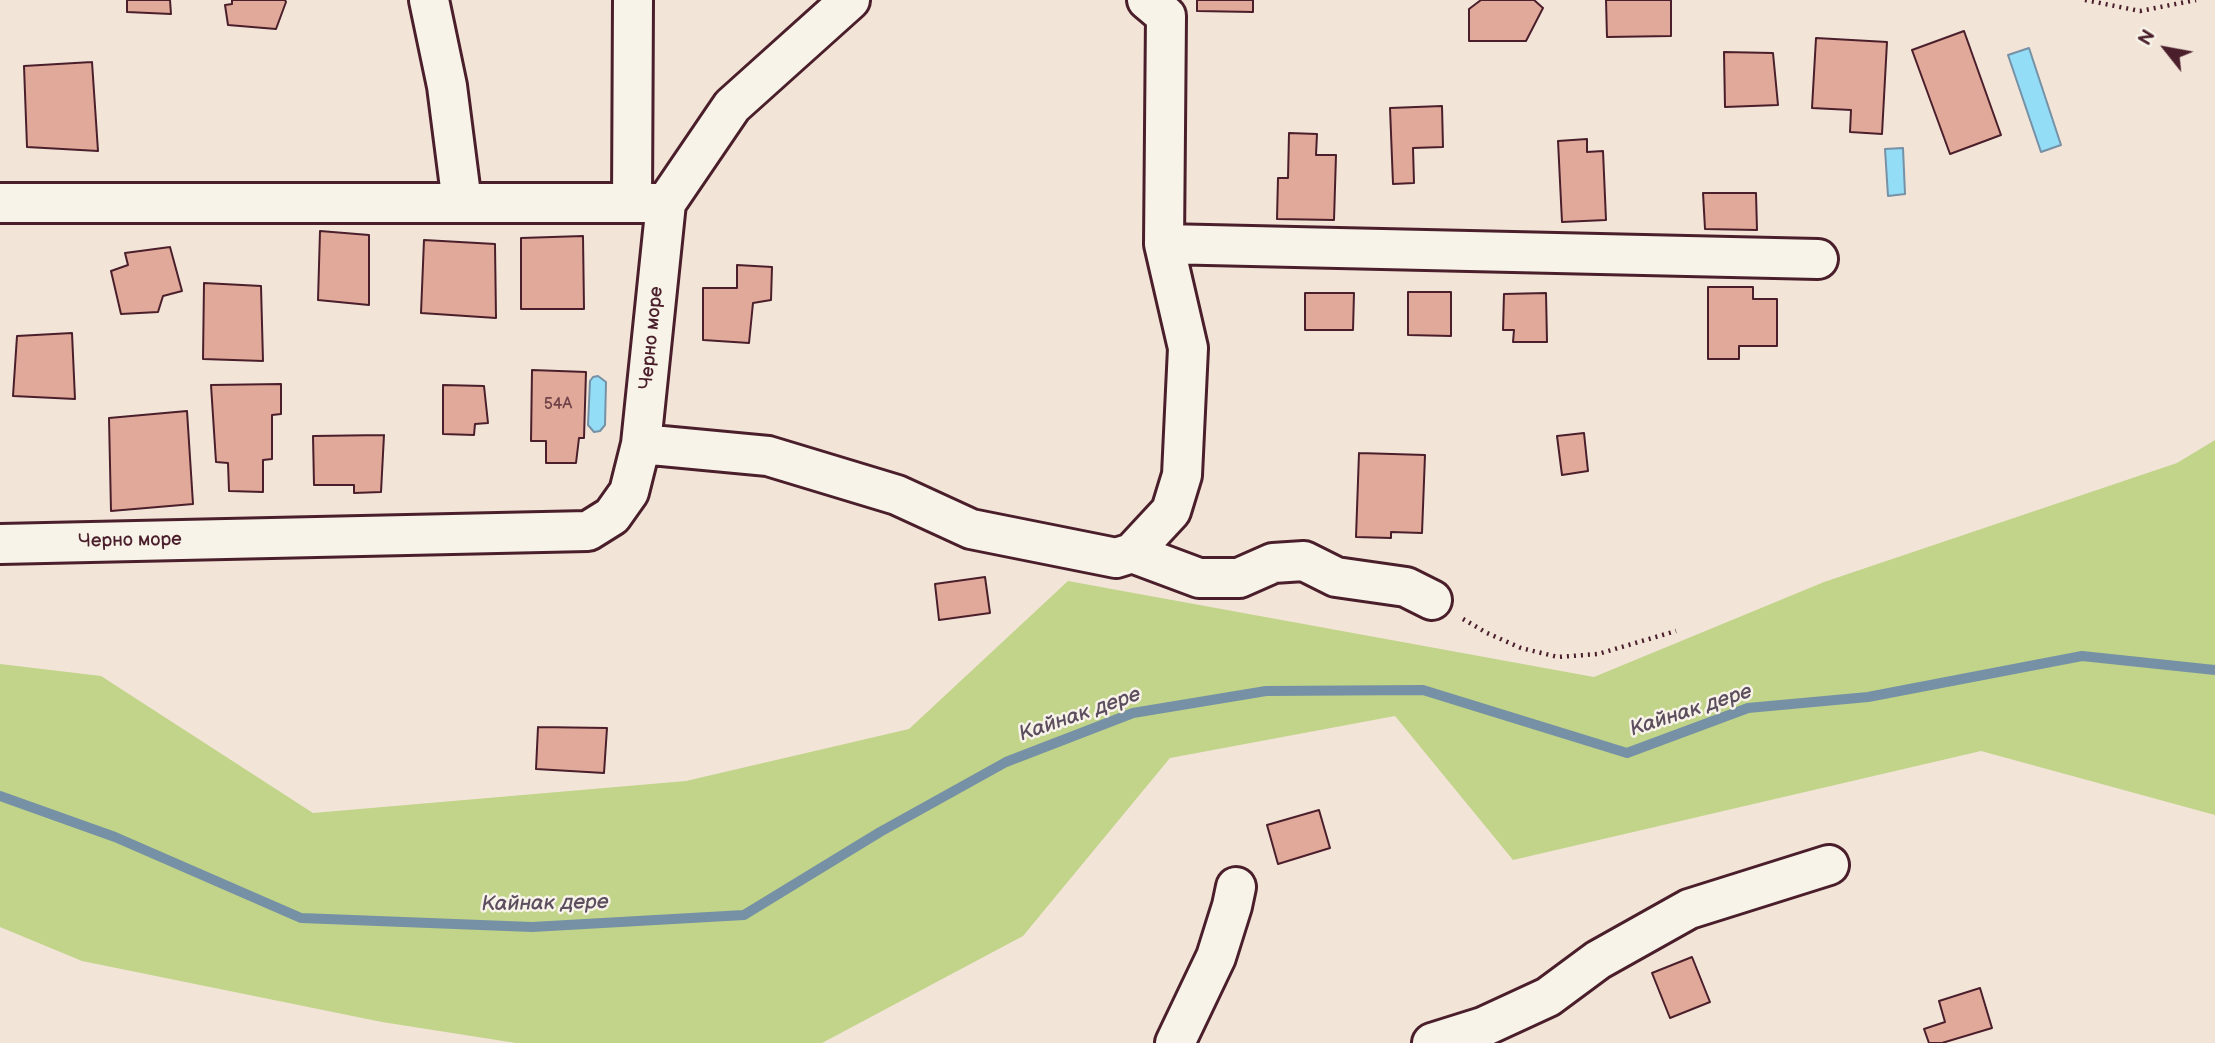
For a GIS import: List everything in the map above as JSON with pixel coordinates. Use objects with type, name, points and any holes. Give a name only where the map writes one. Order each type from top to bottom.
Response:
[{"type":"street","points":[[429,0],[447,86],[462,203]]},
{"type":"street","name":"Черно море","points":[[0,544],[588,531],[612,516],[629,492],[641,444],[649,203],[633,0]]},
{"type":"street","points":[[0,203],[649,203],[732,106],[850,0]]},
{"type":"street","points":[[641,444],[768,456],[897,495],[971,529],[1116,558],[1132,552],[1171,511],[1182,475],[1188,348],[1164,244],[1166,16],[1147,0]]},
{"type":"street","points":[[1164,244],[1818,259]]},
{"type":"street","points":[[1132,552],[1199,578],[1240,578],[1273,563],[1304,561],[1336,577],[1406,587],[1432,600]]},
{"type":"street","points":[[1432,1043],[1483,1027],[1548,996],[1598,960],[1689,909],[1829,865]]},
{"type":"street","points":[[1175,1043],[1216,957],[1236,887]]},
{"type":"path","points":[[2085,0],[2140,11],[2196,0]]},
{"type":"path","points":[[1432,600],[1487,633],[1521,648],[1558,657],[1598,654],[1676,631]]},
{"type":"green space","points":[[2215,440],[2215,815],[1981,751],[1513,860],[1395,716],[1170,758],[1023,936],[822,1043],[516,1043],[382,1022],[82,961],[0,927],[0,664],[101,676],[313,813],[686,781],[909,729],[1068,581],[1594,677],[1824,582],[2177,463]]},
{"type":"water","points":[[2029,48],[2061,145],[2041,152],[2008,55]]},
{"type":"water","points":[[1903,148],[1905,194],[1888,196],[1885,149]]},
{"type":"water","points":[[598,376],[606,382],[605,425],[600,431],[594,432],[588,425],[590,381]]},
{"type":"building","points":[[127,0],[170,0],[171,14],[127,12]]},
{"type":"building","points":[[232,0],[286,2],[276,29],[228,25],[225,5],[232,4]]},
{"type":"building","points":[[1197,0],[1253,0],[1253,12],[1197,11]]},
{"type":"building","points":[[1481,0],[1534,0],[1543,8],[1526,41],[1469,41],[1469,9]]},
{"type":"building","points":[[1606,0],[1671,0],[1671,36],[1607,37]]},
{"type":"building","points":[[1964,31],[2001,135],[1950,154],[1912,50]]},
{"type":"building","points":[[1816,38],[1887,42],[1882,134],[1850,132],[1851,110],[1812,108]]},
{"type":"building","points":[[1724,52],[1773,53],[1778,105],[1725,107]]},
{"type":"building","points":[[92,62],[98,151],[27,147],[24,66]]},
{"type":"building","points":[[1442,106],[1443,147],[1413,148],[1414,183],[1393,184],[1390,108]]},
{"type":"building","points":[[1289,133],[1317,134],[1316,155],[1336,155],[1334,220],[1277,219],[1278,178],[1288,178]]},
{"type":"building","points":[[1587,139],[1587,152],[1603,151],[1606,220],[1562,222],[1558,141]]},
{"type":"building","points":[[1703,193],[1756,193],[1757,230],[1705,229]]},
{"type":"building","points":[[320,231],[369,235],[369,305],[318,300]]},
{"type":"building","points":[[583,236],[584,309],[521,309],[521,238]]},
{"type":"building","points":[[424,240],[495,244],[496,318],[421,313]]},
{"type":"building","points":[[170,247],[182,291],[163,296],[158,312],[121,314],[111,271],[128,265],[125,253]]},
{"type":"building","points":[[737,265],[772,267],[771,300],[753,303],[749,343],[703,340],[703,288],[737,288]]},
{"type":"building","points":[[204,283],[261,286],[263,361],[203,359]]},
{"type":"building","points":[[1708,287],[1753,287],[1753,299],[1777,299],[1777,346],[1739,346],[1739,359],[1708,359]]},
{"type":"building","points":[[1408,292],[1451,292],[1451,336],[1408,335]]},
{"type":"building","points":[[1305,293],[1354,293],[1353,330],[1305,330]]},
{"type":"building","points":[[1546,293],[1547,342],[1513,342],[1514,330],[1503,330],[1504,294]]},
{"type":"building","points":[[72,333],[75,399],[13,396],[17,336]]},
{"type":"building","points":[[532,370],[586,372],[584,438],[579,438],[576,463],[546,463],[546,441],[531,441]]},
{"type":"building","points":[[281,384],[281,414],[272,415],[272,459],[263,460],[263,492],[229,491],[228,463],[216,462],[211,385]]},
{"type":"building","points":[[443,385],[484,386],[488,423],[475,424],[474,435],[443,434]]},
{"type":"building","points":[[187,411],[193,504],[111,511],[109,418]]},
{"type":"building","points":[[1584,433],[1588,471],[1562,475],[1557,436]]},
{"type":"building","points":[[384,435],[381,492],[354,493],[354,485],[314,485],[313,436]]},
{"type":"building","points":[[1359,453],[1425,455],[1422,533],[1391,532],[1391,538],[1356,537]]},
{"type":"building","points":[[985,577],[990,613],[939,620],[935,584]]},
{"type":"building","points":[[538,727],[607,728],[604,773],[536,769]]},
{"type":"building","points":[[1319,810],[1330,848],[1278,864],[1267,825]]},
{"type":"building","points":[[1692,957],[1710,1002],[1670,1018],[1652,973]]},
{"type":"building","points":[[1980,988],[1992,1028],[1942,1043],[1929,1043],[1924,1029],[1945,1022],[1939,1001]]},
{"type":"waterway","name":"Кайнак дере","points":[[0,796],[115,837],[301,918],[532,927],[744,915],[880,832],[1006,762],[1133,713],[1266,691],[1423,690],[1627,753],[1748,708],[1868,697],[2082,656],[2215,670]]}]
